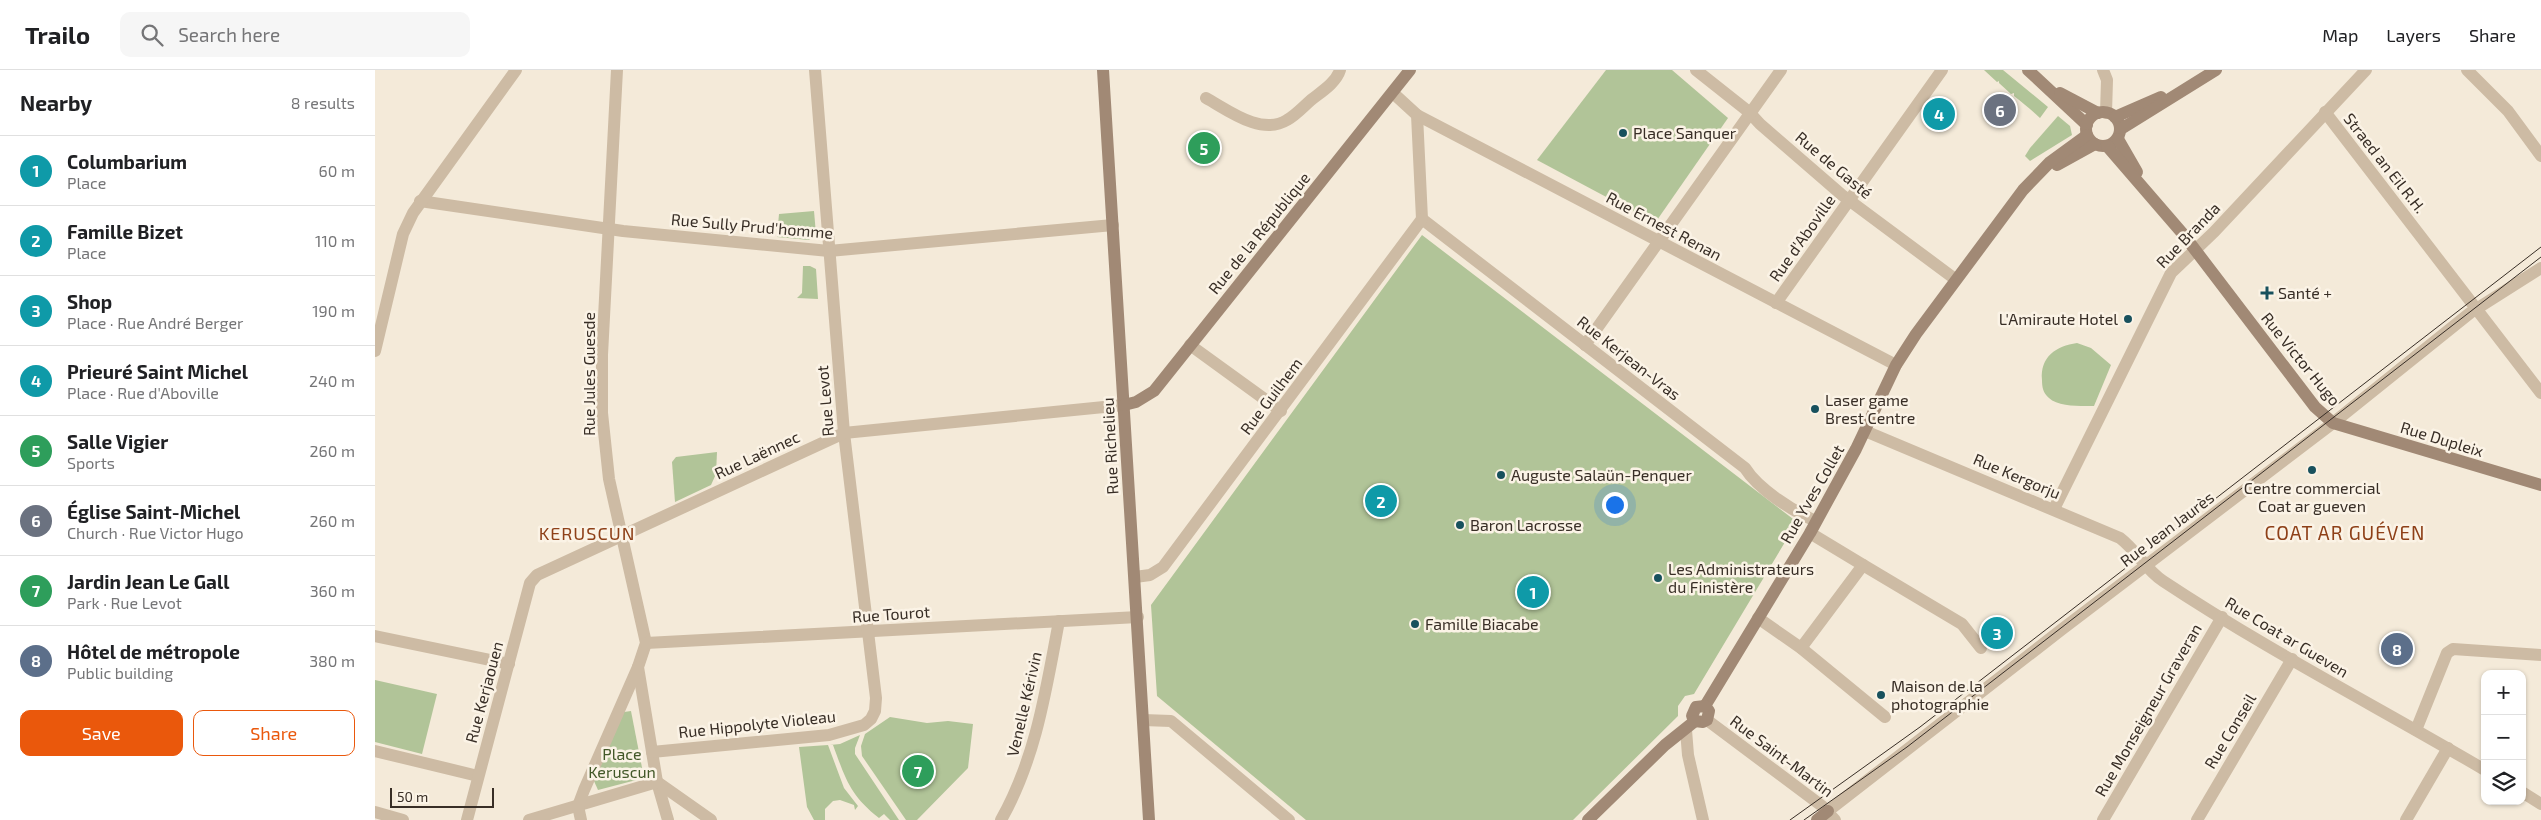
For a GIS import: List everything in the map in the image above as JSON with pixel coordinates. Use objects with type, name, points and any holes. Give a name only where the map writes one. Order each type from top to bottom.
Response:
[{"type":"street","points":[[375,351],[403,234],[420,201],[516,70]]},
{"type":"street","name":"Rue Jules Guesde","points":[[617,70],[602,355],[602,413],[605,454],[646,643]]},
{"type":"street","points":[[815,70],[821,70]]},
{"type":"street","name":"Rue Levot","points":[[815,70],[844,433],[875,698],[875,710],[871,719],[864,725]]},
{"type":"street","name":"Rue Richelieu","points":[[1103,70],[1149,820]]},
{"type":"street","points":[[1206,98],[1251,121],[1266,126],[1277,125],[1288,120],[1330,84],[1340,70]]},
{"type":"street","name":"Rue de la République","points":[[1124,405],[1136,402],[1154,392],[1189,345],[1410,70]]},
{"type":"street","name":"Rue de Gasté","points":[[1696,70],[1749,112],[1760,124],[1849,200],[1955,280]]},
{"type":"street","points":[[1585,345],[1749,112],[1781,70]]},
{"type":"street","name":"Rue d'Aboville","points":[[1776,303],[1942,70]]},
{"type":"street","points":[[2028,70],[2102,136]]},
{"type":"street","points":[[2102,136],[2106,114],[2107,80],[2103,70]]},
{"type":"street","points":[[2102,136],[2216,70]]},
{"type":"street","name":"Rue Branda","points":[[2054,509],[2160,291],[2171,273],[2214,232],[2366,70]]},
{"type":"street","points":[[2467,70],[2508,111],[2541,156]]},
{"type":"street","points":[[2102,136],[2089,120],[2200,80]]},
{"type":"street","points":[[2047,86],[2106,114]]},
{"type":"street","name":"Rue Ernest Renan","points":[[1393,92],[1417,115],[1896,365]]},
{"type":"street","name":"Straed an Eil R.H.","points":[[2325,112],[2541,393]]},
{"type":"street","points":[[1417,115],[1422,219]]},
{"type":"street","name":"Rue Yves Collet","points":[[1696,723],[1692,716],[1693,710],[1696,707],[1705,706],[1809,533],[1865,431],[1896,365],[1955,280],[2035,177],[2050,162],[2102,136]]},
{"type":"street","name":"Rue Victor Hugo","points":[[2102,136],[2195,249],[2315,407],[2333,423]]},
{"type":"street","name":"Rue Sully Prud'homme","points":[[420,201],[610,228],[717,241],[829,251],[1113,225]]},
{"type":"street","name":"Rue Kerjean-Vras","points":[[1422,219],[1745,468],[1752,479],[1802,515],[1816,520]]},
{"type":"street","name":"Rue Guilhem","points":[[1135,577],[1150,575],[1163,567],[1281,411],[1422,219]]},
{"type":"street","name":"Rue Jean Jaurès","points":[[1817,820],[1832,816],[2147,565],[2333,423],[2477,308],[2541,268]]},
{"type":"street","points":[[1189,345],[1281,411]]},
{"type":"street","name":"Rue Laënnec","points":[[537,575],[844,433],[1124,405]]},
{"type":"street","name":"Rue Dupleix","points":[[2333,423],[2541,485]]},
{"type":"street","name":"Rue Kergorju","points":[[1865,431],[2121,538],[2136,551],[2147,565]]},
{"type":"street","points":[[1809,533],[1962,624],[1981,648]]},
{"type":"street","points":[[1801,648],[1863,565]]},
{"type":"street","name":"Rue Coat ar Gueven","points":[[2147,565],[2161,580],[2292,659],[2481,768]]},
{"type":"street","name":"Rue Kerjaouen","points":[[467,820],[530,583],[537,575]]},
{"type":"street","name":"Rue Monseigneur Graveran","points":[[2103,820],[2222,617]]},
{"type":"street","name":"Rue Tourot","points":[[646,643],[1138,618]]},
{"type":"street","points":[[1757,618],[1801,648],[1885,717]]},
{"type":"street","name":"Venelle Kérivin","points":[[1001,820],[1017,791],[1037,732],[1059,621]]},
{"type":"street","points":[[375,636],[509,664]]},
{"type":"street","points":[[581,820],[578,806],[638,667],[646,643]]},
{"type":"street","points":[[2416,730],[2447,653],[2453,650],[2541,655]]},
{"type":"street","name":"Rue Conseil","points":[[2197,820],[2292,659]]},
{"type":"street","points":[[638,667],[657,782],[668,820]]},
{"type":"street","points":[[1143,720],[1171,721],[1289,820]]},
{"type":"street","points":[[1588,820],[1665,745],[1696,723]]},
{"type":"street","points":[[1696,723],[1688,754],[1703,820]]},
{"type":"street","name":"Rue Saint-Martin","points":[[1696,723],[1832,816]]},
{"type":"street","name":"Rue Hippolyte Violeau","points":[[652,752],[829,735],[864,725]]},
{"type":"street","points":[[2406,820],[2448,748]]},
{"type":"street","points":[[375,751],[478,776]]},
{"type":"street","points":[[529,820],[657,782]]},
{"type":"street","points":[[657,782],[711,820]]},
{"type":"street","points":[[2526,795],[2541,804]]},
{"type":"street","points":[[375,812],[403,820]]},
{"type":"green space","name":"Place Sanquer","points":[[1606,70],[1672,70],[1728,118],[1655,223],[1537,160]]},
{"type":"green space","points":[[1984,70],[2003,70],[2048,107],[2040,118],[2014,96],[2014,93],[2011,94],[1999,81],[1997,82]]},
{"type":"green space","points":[[2058,116],[2070,126],[2072,135],[2030,161],[2025,156]]},
{"type":"green space","points":[[814,211],[816,234],[809,240],[777,237],[779,214]]},
{"type":"green space","points":[[1422,235],[1797,522],[1694,694],[1685,696],[1678,706],[1678,716],[1573,820],[1306,820],[1157,696],[1151,605]]},
{"type":"green space","points":[[803,266],[810,266],[816,269],[818,299],[797,298],[802,293]]},
{"type":"green space","points":[[2077,343],[2091,348],[2111,365],[2094,406],[2058,403],[2049,398],[2043,390],[2042,372],[2047,359],[2056,350]]},
{"type":"green space","points":[[717,452],[716,474],[711,485],[675,502],[672,462],[676,457]]},
{"type":"green space","points":[[375,680],[437,694],[422,754],[375,742]]},
{"type":"green space","name":"Place Keruscun","points":[[631,711],[644,778],[598,790],[594,781],[624,712]]},
{"type":"green space","points":[[890,717],[927,723],[948,721],[973,724],[968,768],[917,820],[906,820],[862,756],[861,746],[865,734]]},
{"type":"green space","points":[[860,735],[855,748],[855,754],[899,820],[890,820],[884,814],[879,818],[861,802],[850,786],[833,745],[830,745],[840,744]]},
{"type":"green space","points":[[828,745],[844,788],[858,806],[855,810],[854,805],[840,800],[833,801],[825,809],[825,820],[814,820],[807,807],[799,747]]},
{"type":"tram line","points":[[1790,820],[1920,727],[2541,247]]},
{"type":"tram line","points":[[1804,820],[1907,747],[2541,257]]},
{"type":"place","name":"Église Saint-Michel","points":[[2000,110]]},
{"type":"place","name":"Prieuré Saint Michel","points":[[1939,114]]},
{"type":"place","name":"Place Sanquer","points":[[1623,133]]},
{"type":"place","name":"Salle Vigier","points":[[1204,148]]},
{"type":"place","name":"Santé +","points":[[2267,293]]},
{"type":"place","name":"L'Amiraute Hotel","points":[[2128,319]]},
{"type":"place","name":"Laser game Brest Centre","points":[[1815,409]]},
{"type":"place","name":"Centre commercial Coat ar gueven","points":[[2312,470]]},
{"type":"place","name":"Auguste Salaün-Penquer","points":[[1501,475]]},
{"type":"place","name":"Famille Bizet","points":[[1381,501]]},
{"type":"place","name":"Baron Lacrosse","points":[[1460,525]]},
{"type":"place","name":"Les Administrateurs du Finistère","points":[[1658,578]]},
{"type":"place","name":"Columbarium","points":[[1533,592]]},
{"type":"place","name":"Famille Biacabe","points":[[1415,624]]},
{"type":"place","name":"Shop","points":[[1997,633]]},
{"type":"place","name":"Hôtel de métropole","points":[[2397,649]]},
{"type":"place","name":"Maison de la photographie","points":[[1881,695]]},
{"type":"place","name":"Jardin Jean Le Gall","points":[[918,771]]},
{"type":"district","name":"COAT AR GUÉVEN","points":[[2345,533]]},
{"type":"district","name":"KERUSCUN","points":[[587,534]]}]
